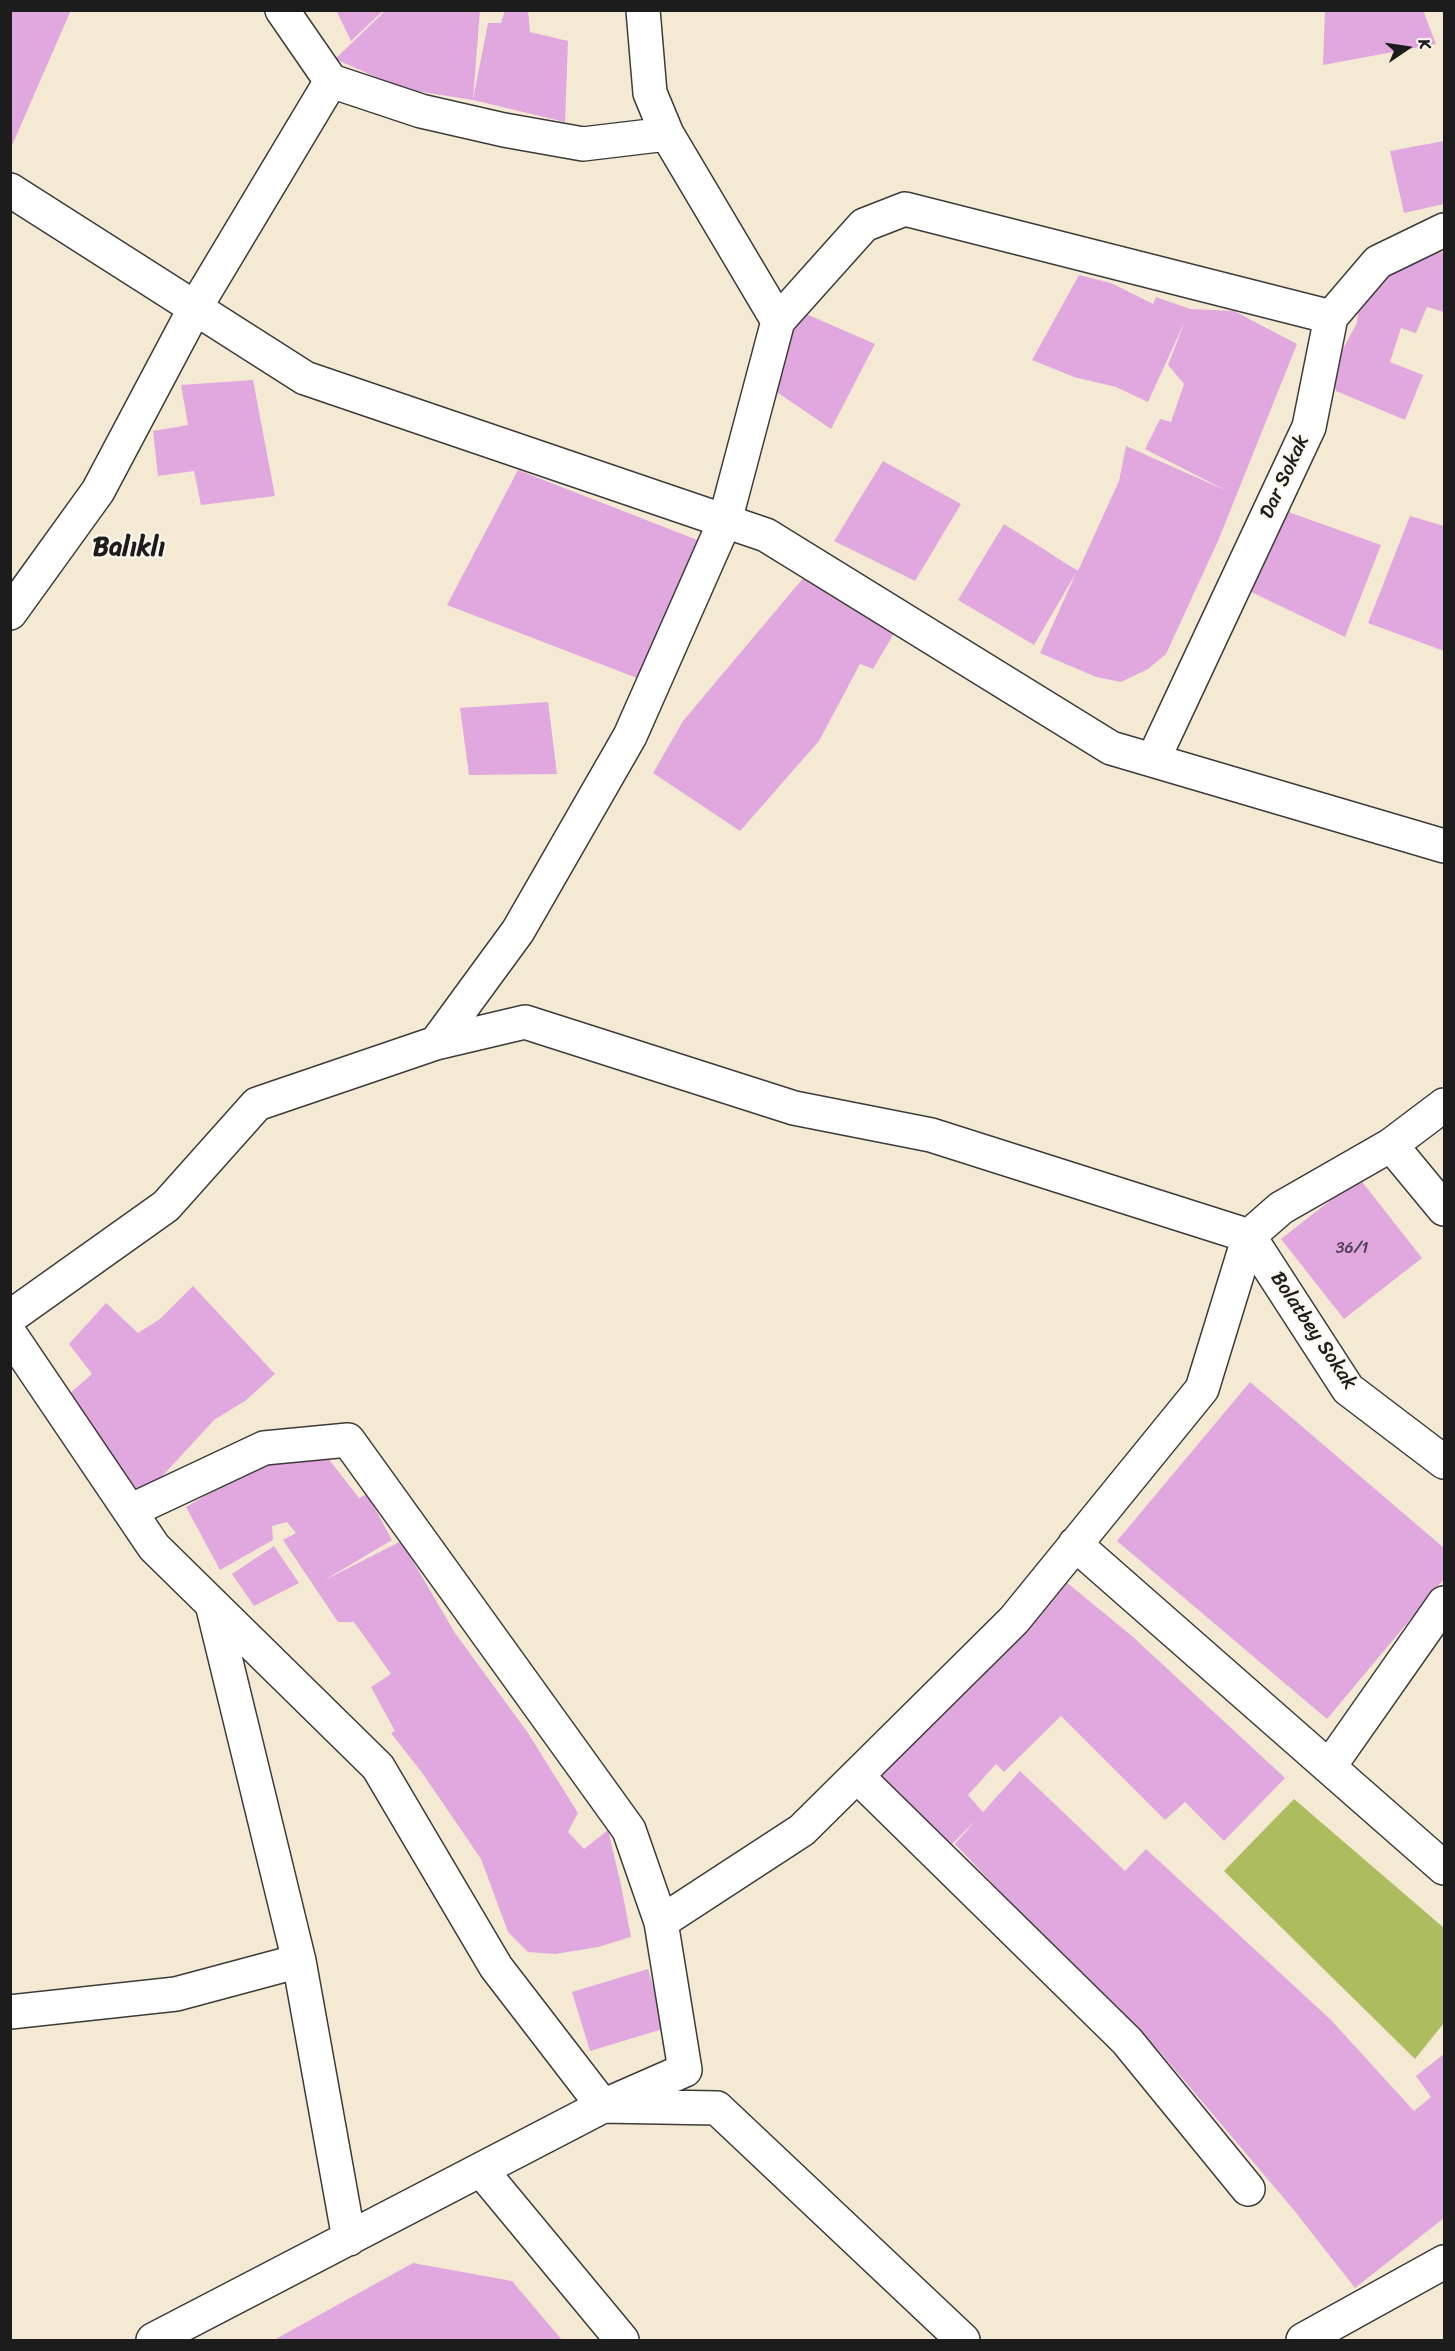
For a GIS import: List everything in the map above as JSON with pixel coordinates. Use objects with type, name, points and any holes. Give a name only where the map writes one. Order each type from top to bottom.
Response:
[{"type":"street","points":[[282,10],[332,81],[421,111],[504,130],[583,144],[667,134]]},
{"type":"street","points":[[643,10],[650,93],[667,134],[778,321]]},
{"type":"street","points":[[10,612],[98,491],[195,308],[332,81]]},
{"type":"street","points":[[10,190],[305,378],[766,535],[1111,748],[1444,846]]},
{"type":"street","points":[[436,1042],[518,932],[630,736],[725,521],[778,321],[864,225],[905,209],[1331,317]]},
{"type":"street","name":"Dar Sokak","points":[[1153,760],[1309,427],[1331,317],[1378,262],[1444,230]]},
{"type":"street","points":[[10,1317],[166,1206],[257,1104],[436,1042],[525,1022],[794,1108],[931,1135],[1249,1236]]},
{"type":"street","points":[[661,1922],[802,1830],[1014,1620],[1202,1389],[1249,1236],[1281,1208],[1391,1145],[1444,1105]]},
{"type":"street","points":[[1391,1145],[1444,1209]]},
{"type":"street","name":"Bolatbey Sokak","points":[[1249,1236],[1348,1389],[1444,1462]]},
{"type":"street","points":[[10,1334],[154,1547],[378,1767],[496,1966],[603,2106]]},
{"type":"street","points":[[130,1511],[264,1449],[348,1440],[629,1830],[661,1922],[685,2070],[603,2106],[153,2340]]},
{"type":"street","points":[[1075,1544],[1444,1869]]},
{"type":"street","points":[[1329,1767],[1444,1603]]},
{"type":"street","points":[[212,1604],[299,1961],[349,2239]]},
{"type":"street","points":[[857,1776],[1127,2041],[1248,2188]]},
{"type":"street","points":[[10,2012],[176,1994],[299,1961]]},
{"type":"street","points":[[603,2106],[717,2108],[963,2340]]},
{"type":"street","points":[[480,2170],[622,2340]]},
{"type":"street","points":[[1303,2340],[1444,2262]]},
{"type":"green space","points":[[1294,1799],[1444,1928],[1444,2023],[1415,2059],[1224,1871]]},
{"type":"building","points":[[10,10],[71,10],[10,150]]},
{"type":"building","points":[[336,10],[384,10],[351,41]]},
{"type":"building","points":[[386,10],[480,10],[473,100],[403,89],[335,59]]},
{"type":"building","points":[[505,10],[528,10],[530,32],[568,41],[565,122],[473,100],[488,23],[501,23]]},
{"type":"building","points":[[1325,10],[1423,10],[1436,44],[1323,65]]},
{"type":"building","points":[[1444,141],[1444,204],[1404,213],[1390,151]]},
{"type":"building","points":[[1444,252],[1444,312],[1427,307],[1416,333],[1401,328],[1390,362],[1423,375],[1405,420],[1336,391],[1332,369],[1357,323],[1358,313],[1379,277],[1415,254]]},
{"type":"building","points":[[1079,275],[1111,283],[1153,304],[1156,297],[1190,309],[1234,311],[1297,344],[1218,541],[1166,654],[1148,669],[1121,682],[1096,677],[1040,653],[1076,573],[1034,645],[958,600],[1004,524],[1078,571],[1119,481],[1126,446],[1227,491],[1145,449],[1160,419],[1171,422],[1184,384],[1168,365],[1185,321],[1148,402],[1116,387],[1074,377],[1032,360]]},
{"type":"building","points":[[797,310],[875,344],[831,429],[771,388]]},
{"type":"building","points":[[253,380],[275,496],[201,505],[194,471],[158,476],[153,431],[188,425],[181,385]]},
{"type":"building","points":[[883,461],[961,504],[915,581],[834,541]]},
{"type":"building","points":[[518,470],[700,541],[642,680],[447,605]]},
{"type":"building","points":[[1280,509],[1381,545],[1345,637],[1245,589]]},
{"type":"building","points":[[1410,516],[1444,526],[1444,651],[1368,623]]},
{"type":"building","points":[[810,570],[896,630],[873,669],[860,664],[819,741],[740,831],[653,773],[683,721]]},
{"type":"building","points":[[548,702],[557,774],[469,775],[460,708]]},
{"type":"building","points":[[1359,1178],[1422,1258],[1344,1319],[1281,1239]]},
{"type":"building","points":[[193,1286],[275,1374],[245,1401],[214,1420],[144,1496],[102,1452],[69,1394],[92,1374],[69,1344],[106,1303],[138,1333],[160,1319]]},
{"type":"building","points":[[1250,1382],[1444,1548],[1444,1579],[1327,1719],[1117,1541]]},
{"type":"building","points":[[320,1448],[359,1498],[367,1494],[392,1540],[323,1581],[401,1541],[455,1633],[528,1733],[578,1813],[568,1832],[584,1849],[608,1830],[631,1937],[598,1947],[555,1954],[528,1952],[508,1932],[481,1859],[423,1774],[391,1733],[395,1731],[371,1687],[391,1674],[354,1622],[338,1622],[283,1540],[296,1533],[287,1522],[272,1526],[273,1540],[220,1570],[186,1507],[256,1466]]},
{"type":"building","points":[[274,1546],[299,1583],[254,1606],[232,1574]]},
{"type":"building","points":[[1065,1581],[1133,1637],[1285,1778],[1224,1841],[1185,1802],[1165,1820],[1061,1716],[1004,1772],[996,1764],[968,1795],[983,1812],[1020,1771],[1125,1871],[1146,1849],[1331,2020],[1414,2111],[1431,2097],[1416,2076],[1444,2054],[1444,2218],[1355,2288],[1293,2209],[1160,2052],[1089,1979],[1051,1946],[955,1844],[976,1820],[948,1848],[882,1776]]},
{"type":"building","points":[[648,1969],[666,2028],[590,2051],[572,1992]]},
{"type":"building","points":[[413,2263],[512,2281],[562,2340],[274,2340]]},
{"type":"district","name":"Balıklı","points":[[129,548]]}]
